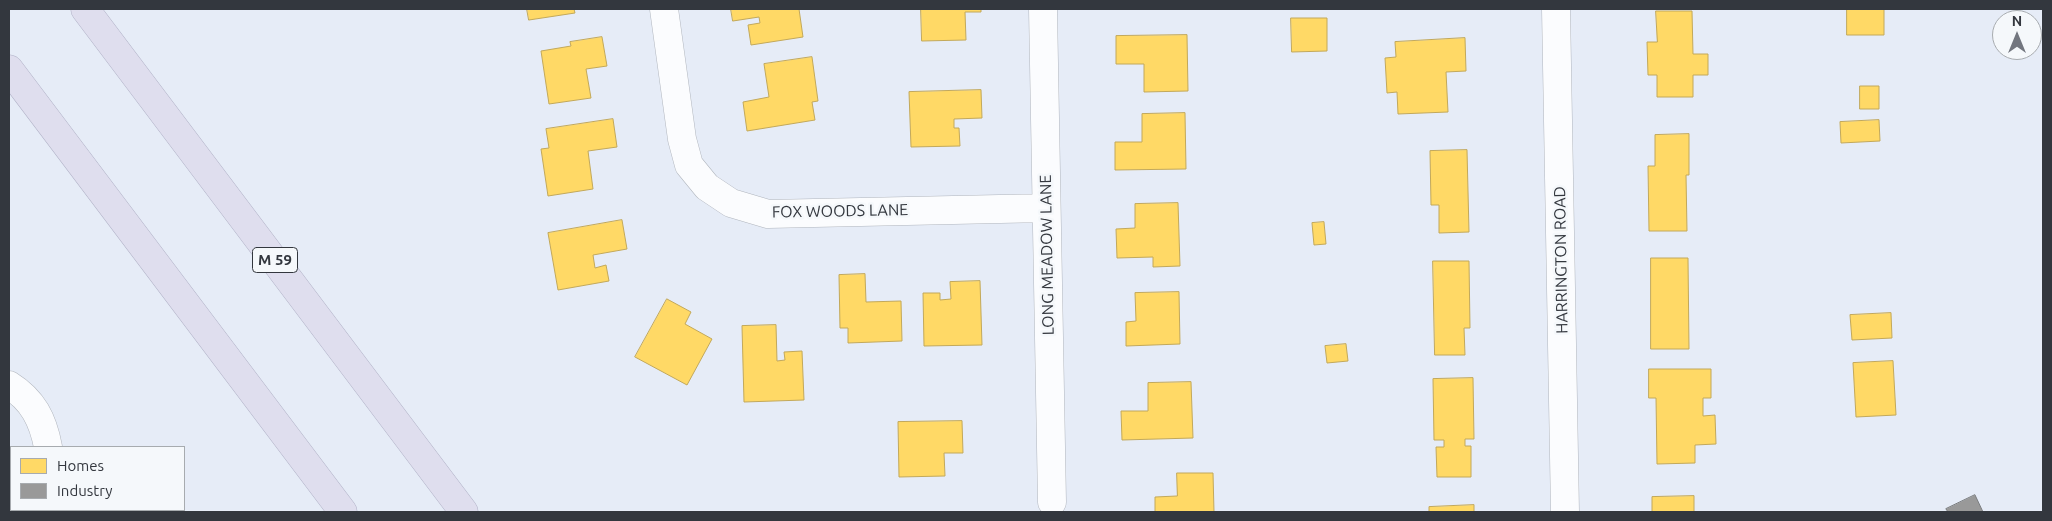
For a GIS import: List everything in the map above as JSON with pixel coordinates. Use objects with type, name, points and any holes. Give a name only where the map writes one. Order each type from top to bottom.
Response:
[{"type":"highway","name":"M 59","points":[[85,9],[464,512]]},
{"type":"highway","points":[[9,69],[343,512]]},
{"type":"street","name":"FOX WOODS LANE","points":[[664,9],[682,139],[689,165],[707,186],[731,203],[768,214],[1046,208]]},
{"type":"street","name":"LONG MEADOW LANE","points":[[1043,9],[1052,502]]},
{"type":"street","name":"HARRINGTON ROAD","points":[[1556,9],[1565,512]]},
{"type":"street","points":[[9,385],[19,391],[34,407],[45,429],[48,446]]},
{"type":"building: Homes","points":[[527,9],[574,9],[575,13],[529,20]]},
{"type":"building: Homes","points":[[731,9],[799,9],[803,37],[751,45],[748,25],[760,23],[759,17],[733,21]]},
{"type":"building: Homes","points":[[921,9],[981,9],[981,12],[965,12],[966,40],[922,41]]},
{"type":"building: Homes","points":[[1847,9],[1884,9],[1884,35],[1847,35]]},
{"type":"building: Homes","points":[[1656,11],[1692,11],[1693,54],[1708,54],[1708,75],[1693,75],[1693,97],[1657,97],[1657,75],[1648,75],[1647,42],[1657,42]]},
{"type":"building: Homes","points":[[1291,18],[1327,18],[1327,51],[1292,52]]},
{"type":"building: Homes","points":[[1187,35],[1188,91],[1144,92],[1144,64],[1116,64],[1116,36]]},
{"type":"building: Homes","points":[[602,37],[607,66],[586,69],[591,98],[549,104],[541,51],[571,46],[570,42]]},
{"type":"building: Homes","points":[[1465,38],[1466,71],[1446,72],[1448,112],[1398,114],[1397,92],[1387,93],[1385,58],[1396,57],[1395,42]]},
{"type":"building: Homes","points":[[812,57],[818,101],[812,102],[815,120],[747,131],[743,102],[769,97],[764,64]]},
{"type":"building: Homes","points":[[1860,86],[1879,86],[1879,109],[1860,109]]},
{"type":"building: Homes","points":[[981,90],[982,118],[954,119],[954,128],[959,128],[960,146],[911,147],[909,92]]},
{"type":"building: Homes","points":[[1185,113],[1186,169],[1115,170],[1115,142],[1142,142],[1142,114]]},
{"type":"building: Homes","points":[[613,119],[617,147],[588,151],[593,189],[548,196],[541,149],[549,148],[546,129]]},
{"type":"building: Homes","points":[[1879,120],[1880,141],[1841,143],[1840,122]]},
{"type":"building: Homes","points":[[1689,134],[1689,175],[1686,175],[1687,231],[1649,231],[1648,166],[1655,166],[1655,135]]},
{"type":"building: Homes","points":[[1467,150],[1469,232],[1439,233],[1439,205],[1431,205],[1430,151]]},
{"type":"building: Homes","points":[[1178,203],[1180,266],[1153,267],[1153,257],[1117,258],[1116,229],[1135,228],[1135,204]]},
{"type":"building: Homes","points":[[622,220],[627,249],[593,255],[595,268],[606,265],[609,281],[558,290],[548,233]]},
{"type":"building: Homes","points":[[1324,222],[1326,244],[1314,245],[1312,223]]},
{"type":"building: Homes","points":[[1651,258],[1688,258],[1689,349],[1651,349]]},
{"type":"building: Homes","points":[[1433,261],[1469,261],[1470,328],[1464,328],[1465,355],[1435,355]]},
{"type":"building: Homes","points":[[865,274],[866,302],[901,301],[902,341],[848,343],[848,328],[840,328],[839,275]]},
{"type":"building: Homes","points":[[980,281],[982,345],[924,346],[923,293],[940,293],[940,300],[951,299],[950,282]]},
{"type":"building: Homes","points":[[1179,292],[1180,344],[1126,346],[1126,322],[1136,321],[1135,293]]},
{"type":"building: Homes","points":[[667,299],[691,312],[685,324],[712,339],[687,385],[635,357]]},
{"type":"building: Homes","points":[[1891,313],[1892,338],[1852,340],[1850,315]]},
{"type":"building: Homes","points":[[776,325],[777,361],[785,360],[784,352],[802,351],[804,400],[744,402],[742,326]]},
{"type":"building: Homes","points":[[1346,344],[1348,361],[1327,363],[1325,346]]},
{"type":"building: Homes","points":[[1893,361],[1896,415],[1856,417],[1853,363]]},
{"type":"building: Homes","points":[[1649,369],[1711,369],[1711,398],[1703,398],[1703,416],[1715,415],[1716,444],[1695,445],[1695,463],[1657,464],[1656,398],[1649,398]]},
{"type":"building: Homes","points":[[1473,378],[1474,439],[1465,439],[1465,446],[1471,446],[1471,477],[1437,477],[1436,447],[1444,447],[1444,440],[1434,440],[1433,379]]},
{"type":"building: Homes","points":[[1191,382],[1193,438],[1122,440],[1121,411],[1148,411],[1148,383]]},
{"type":"building: Homes","points":[[962,421],[963,453],[944,453],[945,476],[899,477],[898,422]]},
{"type":"building: Homes","points":[[1177,473],[1213,473],[1214,512],[1155,512],[1155,497],[1177,496]]},
{"type":"building: Homes","points":[[1694,496],[1694,512],[1652,512],[1652,497]]},
{"type":"building: Homes","points":[[1474,505],[1474,512],[1429,512],[1429,507]]},
{"type":"building: Industry","points":[[1975,495],[1983,512],[1948,512],[1946,509]]}]
